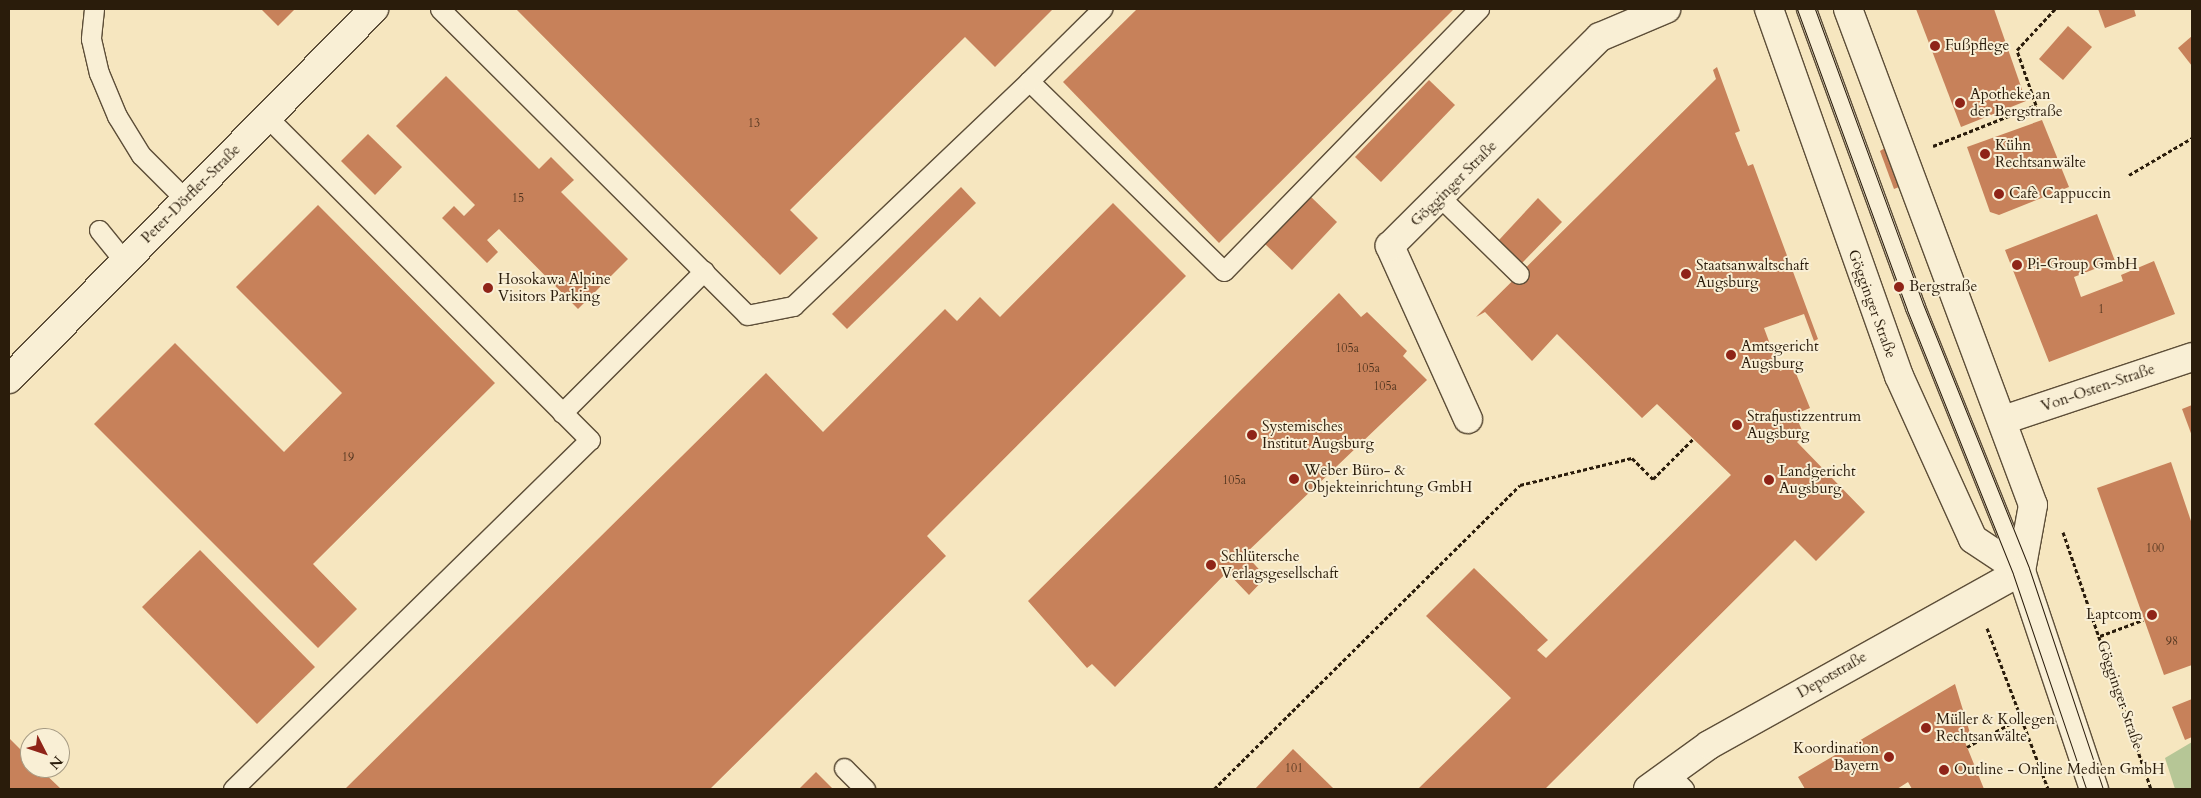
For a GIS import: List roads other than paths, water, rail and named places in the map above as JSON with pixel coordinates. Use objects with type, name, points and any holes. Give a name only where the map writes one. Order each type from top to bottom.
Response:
[{"type":"street","name":"Peter-Dörfler-Straße","points":[[9,379],[374,9]]},
{"type":"street","name":"Gögginger Straße","points":[[1468,419],[1390,246],[1600,38],[1666,9]]},
{"type":"street","name":"Gögginger Straße","points":[[1769,9],[1902,384],[1973,539],[2021,571]]},
{"type":"street","points":[[1848,9],[2003,420],[2033,505],[2021,571],[2094,789]]},
{"type":"street","name":"Von-Osten-Straße","points":[[2003,420],[2192,357]]},
{"type":"street","name":"Depotstraße","points":[[1666,784],[2021,571]]},
{"type":"lane","points":[[94,9],[91,39],[99,73],[117,116],[141,155],[185,199]]},
{"type":"lane","points":[[440,9],[747,315],[793,306],[1029,82],[1102,9]]},
{"type":"lane","points":[[1029,82],[1224,270],[1479,9]]},
{"type":"lane","points":[[1806,9],[1915,307],[2021,571]]},
{"type":"lane","points":[[233,789],[590,440],[268,118]]},
{"type":"lane","points":[[1440,198],[1518,274]]},
{"type":"lane","points":[[99,230],[124,261]]},
{"type":"lane","points":[[562,413],[704,271]]},
{"type":"lane","points":[[844,768],[865,789]]},
{"type":"tram line","points":[[1797,9],[1907,310],[2013,574],[2086,789]]},
{"type":"tram line","points":[[1815,9],[1923,304],[2029,568],[2103,789]]},
{"type":"place","name":"Fußpflege","points":[[1935,46]]},
{"type":"place","name":"Apotheke an der Bergstraße","points":[[1960,103]]},
{"type":"place","name":"Kühn Rechtsanwälte","points":[[1985,154]]},
{"type":"place","name":"Cafè Cappuccin","points":[[1999,194]]},
{"type":"place","name":"Pi-Group GmbH","points":[[2017,265]]},
{"type":"place","name":"Staatsanwaltschaft Augsburg","points":[[1686,274]]},
{"type":"place","name":"Bergstraße","points":[[1899,287]]},
{"type":"place","name":"Hosokawa Alpine Visitors Parking","points":[[488,288]]},
{"type":"place","name":"Amtsgericht Augsburg","points":[[1731,355]]},
{"type":"place","name":"Strafjustizzentrum Augsburg","points":[[1737,425]]},
{"type":"place","name":"Systemisches Institut Augsburg","points":[[1252,435]]},
{"type":"place","name":"Weber Büro- & Objekteinrichtung GmbH","points":[[1294,479]]},
{"type":"place","name":"Landgericht Augsburg","points":[[1769,480]]},
{"type":"place","name":"Schlütersche Verlagsgesellschaft","points":[[1211,565]]},
{"type":"place","name":"Laptcom","points":[[2152,615]]},
{"type":"place","name":"Müller & Kollegen Rechtsanwälte","points":[[1926,728]]},
{"type":"place","name":"Koordination Bayern","points":[[1889,757]]},
{"type":"place","name":"Outline - Online Medien GmbH","points":[[1944,770]]}]
